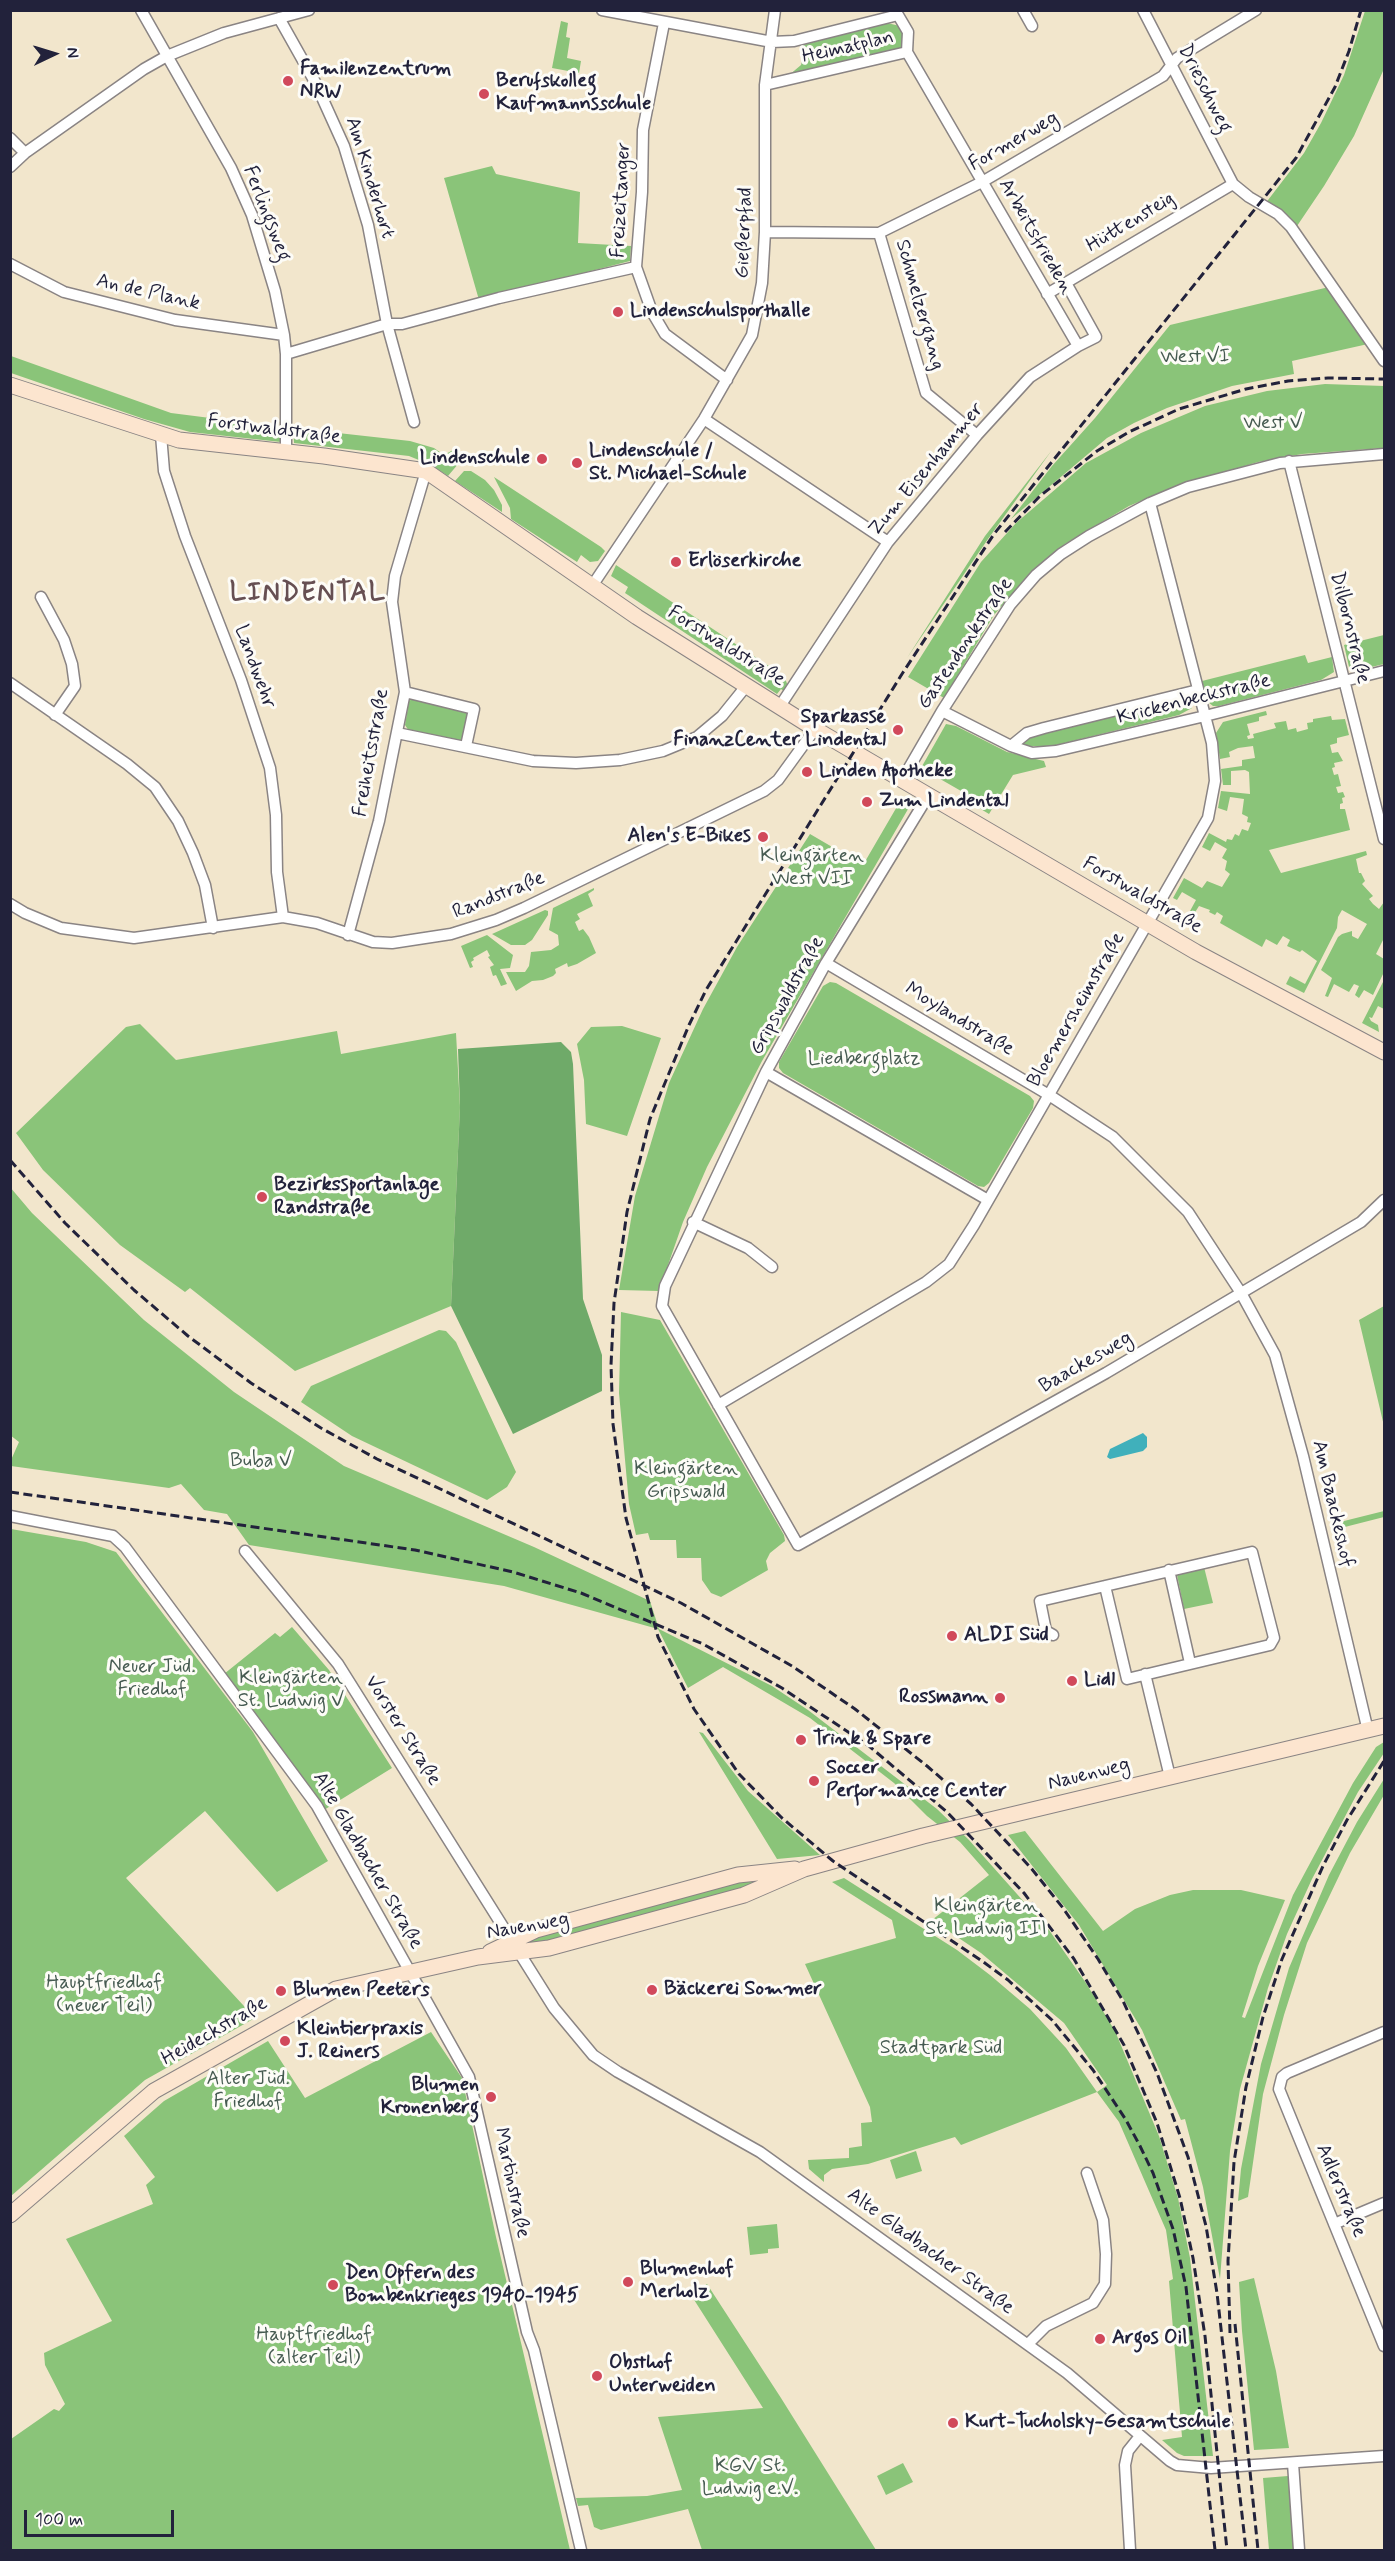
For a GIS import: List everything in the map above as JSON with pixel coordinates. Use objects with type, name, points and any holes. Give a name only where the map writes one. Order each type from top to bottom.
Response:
[{"type":"street","name":"Ferlingsweg","points":[[141,10],[231,168],[252,214],[275,291],[284,335],[286,451]]},
{"type":"street","points":[[10,167],[25,153],[144,69],[167,56],[224,33],[309,10]]},
{"type":"street","points":[[602,10],[772,42],[775,10]]},
{"type":"street","points":[[1023,10],[1032,26]]},
{"type":"street","name":"Drieschweg","points":[[1143,10],[1233,184]]},
{"type":"street","name":"Formerweg","points":[[765,232],[879,234],[982,182],[1163,76],[1177,58],[1256,10]]},
{"type":"street","name":"Heimatplan","points":[[898,15],[908,32],[907,52],[765,85],[772,42],[794,41],[898,15]]},
{"type":"street","name":"Am Kinderhort","points":[[279,18],[315,82],[344,146],[368,225],[387,324],[414,422]]},
{"type":"street","name":"Freizeitanger","points":[[664,22],[644,130],[636,267],[652,312],[664,334],[728,380]]},
{"type":"street","name":"Arbeitsfrieden","points":[[907,52],[1078,346]]},
{"type":"street","name":"Gießerpfad","points":[[592,586],[704,419],[752,335],[762,283],[765,232],[765,85]]},
{"type":"street","points":[[10,138],[25,153]]},
{"type":"street","points":[[1233,184],[1249,197],[1278,214],[1290,227],[1384,361]]},
{"type":"street","name":"Hüttensteig","points":[[1047,294],[1233,184]]},
{"type":"street","name":"Schmelzergang","points":[[879,234],[926,393],[977,435]]},
{"type":"street","name":"An de Plank","points":[[10,264],[64,292],[175,320],[284,335]]},
{"type":"street","points":[[286,354],[387,324],[402,324],[499,298],[636,267]]},
{"type":"street","name":"Zum Eisenhammer","points":[[780,706],[888,542],[977,435],[1030,377],[1096,337],[1066,283]]},
{"type":"street","name":"Forstwaldstraße","points":[[10,385],[178,440],[286,451],[426,471],[638,617],[815,729],[1252,983],[1384,1052]]},
{"type":"street","points":[[704,419],[888,542]]},
{"type":"street","name":"Landwehr","points":[[161,435],[164,471],[185,536],[237,670],[270,768],[276,815],[277,872],[283,917]]},
{"type":"street","name":"Gastendonkstraße","points":[[902,780],[942,711],[1010,605],[1036,575],[1061,554],[1089,536],[1188,487],[1288,461],[1384,454]]},
{"type":"street","name":"Dilbornstraße","points":[[1288,461],[1384,839]]},
{"type":"street","name":"Freiheitsstraße","points":[[348,935],[380,820],[405,692],[392,602],[395,576],[426,471]]},
{"type":"street","name":"Bloemersheimstraße","points":[[718,1405],[926,1282],[949,1264],[1149,924],[1208,818],[1215,782],[1212,743],[1150,504]]},
{"type":"street","points":[[41,597],[64,640],[72,664],[75,686],[55,715]]},
{"type":"street","name":"Krickenbeckstraße","points":[[942,711],[1011,746],[1032,753],[1056,751],[1384,671]]},
{"type":"street","points":[[10,683],[127,764],[154,787],[178,821],[192,853],[205,885],[213,928]]},
{"type":"street","points":[[397,733],[533,761],[576,763],[620,760],[663,751],[697,737],[722,716],[747,685]]},
{"type":"street","name":"Krickenbeckstraße","points":[[1011,746],[1027,733],[1198,690]]},
{"type":"street","points":[[405,692],[474,709],[466,746]]},
{"type":"street","name":"Randstraße","points":[[10,904],[25,914],[61,928],[134,938],[283,917],[316,923],[373,942],[392,943],[427,939],[467,930],[524,909],[764,790],[778,780],[815,729]]},
{"type":"street","name":"Gripswaldstraße","points":[[798,1545],[662,1306],[665,1286],[693,1222],[766,1072],[826,963],[928,796]]},
{"type":"street","name":"Moylandstraße","points":[[826,963],[1049,1095],[1113,1137],[1188,1212],[1241,1293]]},
{"type":"street","points":[[766,1072],[988,1200]]},
{"type":"street","name":"Baackesweg","points":[[798,1545],[1062,1399],[1361,1222],[1384,1200]]},
{"type":"street","points":[[693,1222],[747,1248],[772,1267]]},
{"type":"street","name":"Am Baackeshof","points":[[1241,1293],[1275,1355],[1292,1414],[1368,1731]]},
{"type":"street","name":"Alte Gladbacher Straße","points":[[10,1516],[113,1536],[125,1547],[311,1797],[412,1974]]},
{"type":"street","name":"Vorster Straße","points":[[245,1551],[338,1664],[517,1946]]},
{"type":"street","points":[[1053,1635],[1046,1631],[1040,1601],[1252,1552],[1274,1638],[1269,1645],[1127,1679],[1105,1586]]},
{"type":"street","points":[[1169,1570],[1190,1663]]},
{"type":"street","points":[[1145,1674],[1170,1777]]},
{"type":"street","name":"Nauenweg","points":[[478,1957],[517,1946],[536,1930],[738,1875],[804,1869],[943,1831],[1384,1726]]},
{"type":"street","name":"Alte Gladbacher Straße","points":[[517,1946],[561,2018],[593,2055],[618,2072],[760,2152],[1067,2373],[1177,2465],[1211,2468],[1384,2456]]},
{"type":"street","name":"Heideckstraße","points":[[10,2215],[162,2086],[330,1991],[478,1957]]},
{"type":"street","name":"Martinstraße","points":[[412,1974],[469,2077],[526,2332],[534,2350],[581,2550]]},
{"type":"street","name":"Adlerstraße","points":[[1384,2032],[1287,2073],[1279,2082],[1281,2094],[1384,2346]]},
{"type":"street","points":[[1028,2344],[1046,2326],[1093,2303],[1105,2284],[1106,2254],[1103,2220],[1087,2173]]},
{"type":"street","points":[[1334,2224],[1384,2203]]},
{"type":"street","points":[[1130,2550],[1125,2465],[1128,2451],[1140,2436]]},
{"type":"street","points":[[1293,2463],[1299,2550]]},
{"type":"green space","points":[[1365,11],[1384,11],[1383,71],[1354,136],[1295,229],[1265,204],[1304,153],[1321,123],[1344,75]]},
{"type":"green space","points":[[561,21],[568,23],[566,37],[570,38],[567,58],[581,61],[579,73],[552,68]]},
{"type":"green space","points":[[887,23],[900,26],[904,33],[902,49],[788,76],[801,65],[803,45]]},
{"type":"green space","points":[[492,166],[496,174],[580,192],[578,243],[631,246],[630,261],[479,300],[444,178]]},
{"type":"green space","name":"West VI","points":[[1329,287],[1368,344],[1292,361],[1294,374],[1232,386],[1167,408],[1134,423],[1107,438],[1011,519],[1052,466],[1095,418],[1170,325]]},
{"type":"green space","points":[[11,356],[171,413],[281,427],[281,442],[190,432],[144,419],[11,373]]},
{"type":"green space","name":"West V","points":[[1325,384],[1384,386],[1384,448],[1302,454],[1258,462],[1172,488],[1129,506],[1065,544],[1024,580],[994,615],[944,698],[908,677],[981,562],[1016,523],[1086,463],[1141,433],[1205,406],[1267,391]]},
{"type":"green space","points":[[293,428],[410,441],[434,448],[444,455],[453,450],[464,457],[448,476],[431,465],[409,456],[294,443]]},
{"type":"green space","points":[[1052,450],[988,539],[907,658],[985,536]]},
{"type":"green space","points":[[464,471],[471,471],[485,480],[494,490],[502,505],[502,512],[455,481]]},
{"type":"green space","points":[[494,477],[601,547],[605,551],[598,561],[590,562],[581,555],[577,562],[511,519],[510,508]]},
{"type":"green space","points":[[616,565],[778,672],[788,686],[785,692],[781,689],[777,694],[625,593],[628,587],[611,576]]},
{"type":"green space","points":[[1384,635],[1384,664],[1359,670],[1349,667],[1344,645]]},
{"type":"green space","points":[[1305,655],[1308,663],[1332,657],[1334,672],[1321,680],[1219,706],[1213,706],[1208,702],[1202,681]]},
{"type":"green space","points":[[1189,697],[1192,708],[1179,715],[1052,746],[1025,746],[1022,743],[1026,738]]},
{"type":"green space","points":[[412,699],[464,709],[468,713],[465,737],[459,742],[409,731],[405,725],[409,701]]},
{"type":"green space","points":[[1266,711],[1267,715],[1259,717],[1259,721],[1247,724],[1250,735],[1247,736],[1248,739],[1254,738],[1253,734],[1276,728],[1274,723],[1286,721],[1288,730],[1296,728],[1297,732],[1308,729],[1307,723],[1313,722],[1313,719],[1331,716],[1332,720],[1345,719],[1349,735],[1337,738],[1337,743],[1330,745],[1332,753],[1338,752],[1343,761],[1334,763],[1335,767],[1332,768],[1334,775],[1338,774],[1341,786],[1336,787],[1338,793],[1343,792],[1345,797],[1342,798],[1343,803],[1340,804],[1340,809],[1345,809],[1350,830],[1269,850],[1281,873],[1366,851],[1367,855],[1356,859],[1359,873],[1365,881],[1362,884],[1373,896],[1369,899],[1379,909],[1384,902],[1384,938],[1376,954],[1384,959],[1384,972],[1373,995],[1364,990],[1359,998],[1355,995],[1359,986],[1354,984],[1349,992],[1334,984],[1328,997],[1325,996],[1332,978],[1321,970],[1338,937],[1352,931],[1352,936],[1358,939],[1367,924],[1342,910],[1338,917],[1337,928],[1304,993],[1286,984],[1290,976],[1305,984],[1317,961],[1302,950],[1300,952],[1287,946],[1290,940],[1283,936],[1277,945],[1266,939],[1262,947],[1220,923],[1223,916],[1217,912],[1215,915],[1209,912],[1210,910],[1199,906],[1194,914],[1190,911],[1196,900],[1182,892],[1177,900],[1173,898],[1184,878],[1202,888],[1207,881],[1222,887],[1230,874],[1225,870],[1227,861],[1222,858],[1227,849],[1215,842],[1210,851],[1202,847],[1209,833],[1226,842],[1227,839],[1232,840],[1235,834],[1239,836],[1242,829],[1248,831],[1251,823],[1247,822],[1248,817],[1242,814],[1244,799],[1230,797],[1227,811],[1218,808],[1221,791],[1250,794],[1249,772],[1231,771],[1231,785],[1223,785],[1221,769],[1242,766],[1242,760],[1255,758],[1253,746],[1238,748],[1229,752],[1230,757],[1220,759],[1216,733],[1223,722]]},
{"type":"green space","points":[[946,724],[956,726],[1007,752],[1044,761],[1046,767],[1013,775],[989,814],[969,802],[968,795],[921,768]]},
{"type":"green space","name":"Kleingärten West VII","points":[[902,798],[911,804],[762,1061],[707,1167],[683,1222],[659,1291],[619,1290],[635,1196],[669,1083],[703,1009],[737,947],[810,834],[863,865]]},
{"type":"green space","points":[[594,888],[588,894],[593,906],[577,914],[580,919],[575,922],[579,931],[583,929],[589,937],[596,953],[577,964],[568,967],[567,963],[555,969],[556,973],[553,976],[532,981],[516,991],[506,972],[525,972],[529,966],[531,952],[551,950],[559,945],[558,935],[549,930],[553,908]]},
{"type":"green space","points":[[545,910],[548,911],[548,915],[532,940],[525,945],[511,945],[492,934]]},
{"type":"green space","points":[[487,935],[513,955],[510,968],[500,969],[507,984],[501,986],[496,975],[493,976],[490,967],[494,965],[488,957],[490,956],[487,950],[473,958],[471,962],[473,967],[470,968],[461,946]]},
{"type":"green space","points":[[1384,980],[1384,1009],[1378,1006],[1372,1018],[1369,1017],[1378,1025],[1379,1032],[1362,1023]]},
{"type":"green space","name":"Liedbergplatz","points":[[830,982],[836,983],[1030,1096],[1034,1101],[1033,1108],[989,1183],[984,1187],[978,1186],[783,1073],[779,1068],[779,1062],[823,986]]},
{"type":"green space","name":"Bezirkssportanlage Randstraße","points":[[140,1024],[176,1060],[337,1031],[341,1054],[456,1033],[460,1107],[451,1306],[295,1371],[190,1288],[185,1292],[120,1245],[43,1170],[16,1133],[126,1027]]},
{"type":"green space","points":[[622,1026],[661,1038],[627,1136],[586,1124],[584,1080],[577,1044],[591,1027]]},
{"type":"green space","points":[[561,1042],[571,1052],[573,1064],[583,1299],[602,1355],[602,1391],[513,1434],[451,1306],[460,1107],[458,1049]]},
{"type":"green space","points":[[10,1187],[32,1213],[144,1320],[234,1392],[344,1466],[534,1547],[650,1601],[659,1629],[772,1686],[808,1710],[937,1809],[969,1840],[1049,1930],[1086,1983],[1115,2031],[1159,2136],[1178,2198],[1190,2258],[1213,2456],[1184,2456],[1162,2440],[1182,2437],[1169,2281],[1173,2279],[1166,2230],[1119,2122],[1097,2092],[1107,2085],[1064,2023],[981,1953],[932,1920],[989,1875],[960,1842],[927,1816],[894,1783],[810,1718],[723,1667],[688,1688],[658,1629],[504,1586],[249,1545],[227,1514],[204,1510],[181,1484],[169,1488],[11,1466],[11,1460],[19,1442],[10,1435]]},
{"type":"green space","points":[[1384,1306],[1384,1426],[1359,1320]]},
{"type":"green space","name":"Kleingärten Gripswald","points":[[621,1312],[660,1320],[784,1535],[785,1541],[770,1553],[766,1561],[768,1570],[721,1597],[711,1593],[702,1580],[701,1558],[677,1558],[676,1540],[650,1540],[648,1533],[636,1535],[629,1504],[619,1393]]},
{"type":"green space","points":[[439,1330],[446,1331],[456,1342],[516,1472],[507,1487],[487,1500],[352,1436],[301,1402],[311,1386]]},
{"type":"green space","points":[[1384,1511],[1384,1517],[1333,1530],[1332,1524]]},
{"type":"green space","name":"Hauptfriedhof (neuer Teil)","points":[[11,1529],[86,1542],[116,1552],[253,1732],[328,1861],[277,1892],[205,1811],[126,1878],[255,2018],[145,2080],[11,2196]]},
{"type":"green space","points":[[1204,1567],[1213,1603],[1184,1609],[1177,1575]]},
{"type":"green space","name":"Kleingärten St. Ludwig V","points":[[292,1627],[329,1670],[392,1768],[324,1810],[285,1753],[224,1674],[275,1633],[280,1637]]},
{"type":"green space","points":[[699,1732],[703,1733],[748,1791],[820,1855],[777,1859]]},
{"type":"green space","points":[[1384,1742],[1384,1753],[1358,1792],[1312,1879],[1287,1934],[1268,1988],[1240,2089],[1230,2151],[1220,2279],[1203,2187],[1185,2119],[1181,2120],[1142,2030],[1079,1925],[1008,1835],[1025,1831],[1103,1931],[1135,1909],[1170,1895],[1193,1890],[1241,1890],[1285,1900],[1258,1966],[1242,2017],[1245,2018],[1293,1895],[1353,1783],[1376,1747]]},
{"type":"green space","points":[[1384,1779],[1384,1795],[1350,1853],[1307,1943],[1284,2015],[1263,2094],[1248,2197],[1238,2201],[1241,2169],[1261,2064],[1289,1968],[1329,1875],[1357,1822]]},
{"type":"green space","points":[[747,1878],[761,1881],[759,1885],[547,1944],[525,1944],[525,1940]]},
{"type":"green space","name":"Stadtpark Süd","points":[[844,1878],[957,1950],[990,1975],[1030,2009],[1066,2048],[1097,2092],[961,2145],[955,2137],[868,2164],[832,2169],[824,2175],[824,2182],[809,2169],[808,2160],[849,2158],[849,2148],[862,2146],[861,2123],[872,2122],[870,2107],[805,1964],[896,1938],[892,1920],[832,1882]]},
{"type":"green space","name":"Hauptfriedhof (alter Teil)","points":[[431,2032],[462,2078],[496,2237],[570,2550],[11,2550],[11,2439],[54,2409],[59,2411],[65,2404],[45,2365],[44,2353],[112,2321],[66,2239],[153,2204],[146,2185],[155,2177],[124,2136],[164,2101],[268,2041],[305,2098]]},
{"type":"green space","points":[[916,2151],[922,2171],[896,2179],[890,2160]]},
{"type":"green space","points":[[777,2224],[779,2248],[768,2249],[768,2253],[750,2255],[747,2227]]},
{"type":"green space","points":[[1254,2278],[1276,2371],[1289,2448],[1254,2450],[1239,2282]]},
{"type":"green space","name":"KGV St. Ludwig e.V.","points":[[707,2284],[876,2550],[702,2550],[688,2509],[601,2530],[594,2527],[588,2505],[578,2506],[576,2498],[647,2496],[682,2490],[658,2417],[763,2408],[691,2295]]},
{"type":"green space","points":[[903,2463],[913,2482],[886,2495],[877,2476]]},
{"type":"green space","points":[[1288,2476],[1295,2550],[1269,2550],[1263,2478]]},
{"type":"water","points":[[1143,1433],[1147,1437],[1147,1447],[1143,1451],[1110,1459],[1107,1457],[1110,1449]]},
{"type":"railway","points":[[1215,2550],[1186,2287],[1173,2229],[1153,2173],[1140,2146],[1093,2070],[1052,2020],[1008,1980],[833,1861],[782,1818],[739,1774],[694,1709],[658,1637],[626,1518],[613,1424],[611,1365],[614,1303],[627,1212],[650,1119],[706,990],[902,674],[994,534],[1296,158],[1335,87],[1361,10]]},
{"type":"railway","points":[[1005,532],[1040,496],[1097,451],[1129,432],[1179,409],[1246,389],[1288,381],[1328,378],[1384,379]]},
{"type":"railway","points":[[10,1160],[65,1223],[134,1290],[188,1336],[251,1383],[321,1428],[377,1459],[681,1603],[792,1666],[855,1709],[927,1766],[971,1804],[1031,1868],[1063,1908],[1123,2001],[1157,2073],[1188,2157],[1206,2226],[1217,2293],[1246,2550]]},
{"type":"railway","points":[[10,1492],[415,1550],[513,1572],[581,1593],[703,1644],[782,1688],[869,1746],[947,1812],[1024,1893],[1074,1959],[1124,2045],[1157,2123],[1180,2198],[1193,2258],[1205,2336],[1227,2550]]},
{"type":"railway","points":[[1230,2333],[1228,2261],[1234,2162],[1246,2087],[1263,2017],[1282,1959],[1323,1866],[1347,1820],[1384,1761]]},
{"type":"railway","points":[[1235,2324],[1258,2550]]},
{"type":"place","name":"Familenzentrum NRW","points":[[288,81]]},
{"type":"place","name":"Berufskolleg Kaufmannsschule","points":[[484,94]]},
{"type":"place","name":"Lindenschulsporthalle","points":[[618,312]]},
{"type":"place","name":"Lindenschule","points":[[542,459]]},
{"type":"place","name":"Lindenschule / St. Michael-Schule","points":[[577,463]]},
{"type":"place","name":"Erlöserkirche","points":[[676,562]]},
{"type":"place","name":"Sparkasse FinanzCenter Lindental","points":[[898,730]]},
{"type":"place","name":"Linden Apotheke","points":[[807,772]]},
{"type":"place","name":"Zum Lindental","points":[[867,802]]},
{"type":"place","name":"Alen's E-Bikes","points":[[763,837]]},
{"type":"place","name":"Bezirkssportanlage Randstraße","points":[[262,1197]]},
{"type":"place","name":"ALDI Süd","points":[[952,1636]]},
{"type":"place","name":"Lidl","points":[[1072,1681]]},
{"type":"place","name":"Rossmann","points":[[1000,1698]]},
{"type":"place","name":"Trink & Spare","points":[[801,1740]]},
{"type":"place","name":"Soccer Performance Center","points":[[814,1781]]},
{"type":"place","name":"Bäckerei Sommer","points":[[652,1990]]},
{"type":"place","name":"Blumen Peeters","points":[[281,1991]]},
{"type":"place","name":"Kleintierpraxis J. Reiners","points":[[285,2041]]},
{"type":"place","name":"Blumen Kronenberg","points":[[491,2097]]},
{"type":"place","name":"Blumenhof Merholz","points":[[628,2282]]},
{"type":"place","name":"Den Opfern des Bombenkrieges 1940-1945","points":[[333,2285]]},
{"type":"place","name":"Argos Oil","points":[[1100,2339]]},
{"type":"place","name":"Obsthof Unterweiden","points":[[597,2376]]},
{"type":"place","name":"Kurt-Tucholsky-Gesamtschule","points":[[953,2423]]},
{"type":"district","name":"LINDENTAL","points":[[308,595]]},
{"type":"park label","name":"Buba V","points":[[261,1462]]},
{"type":"park label","name":"Neuer Jüd. Friedhof","points":[[152,1680]]},
{"type":"park label","name":"Kleingärten St. Ludwig III","points":[[986,1918]]},
{"type":"park label","name":"Alter Jüd. Friedhof","points":[[248,2092]]}]
